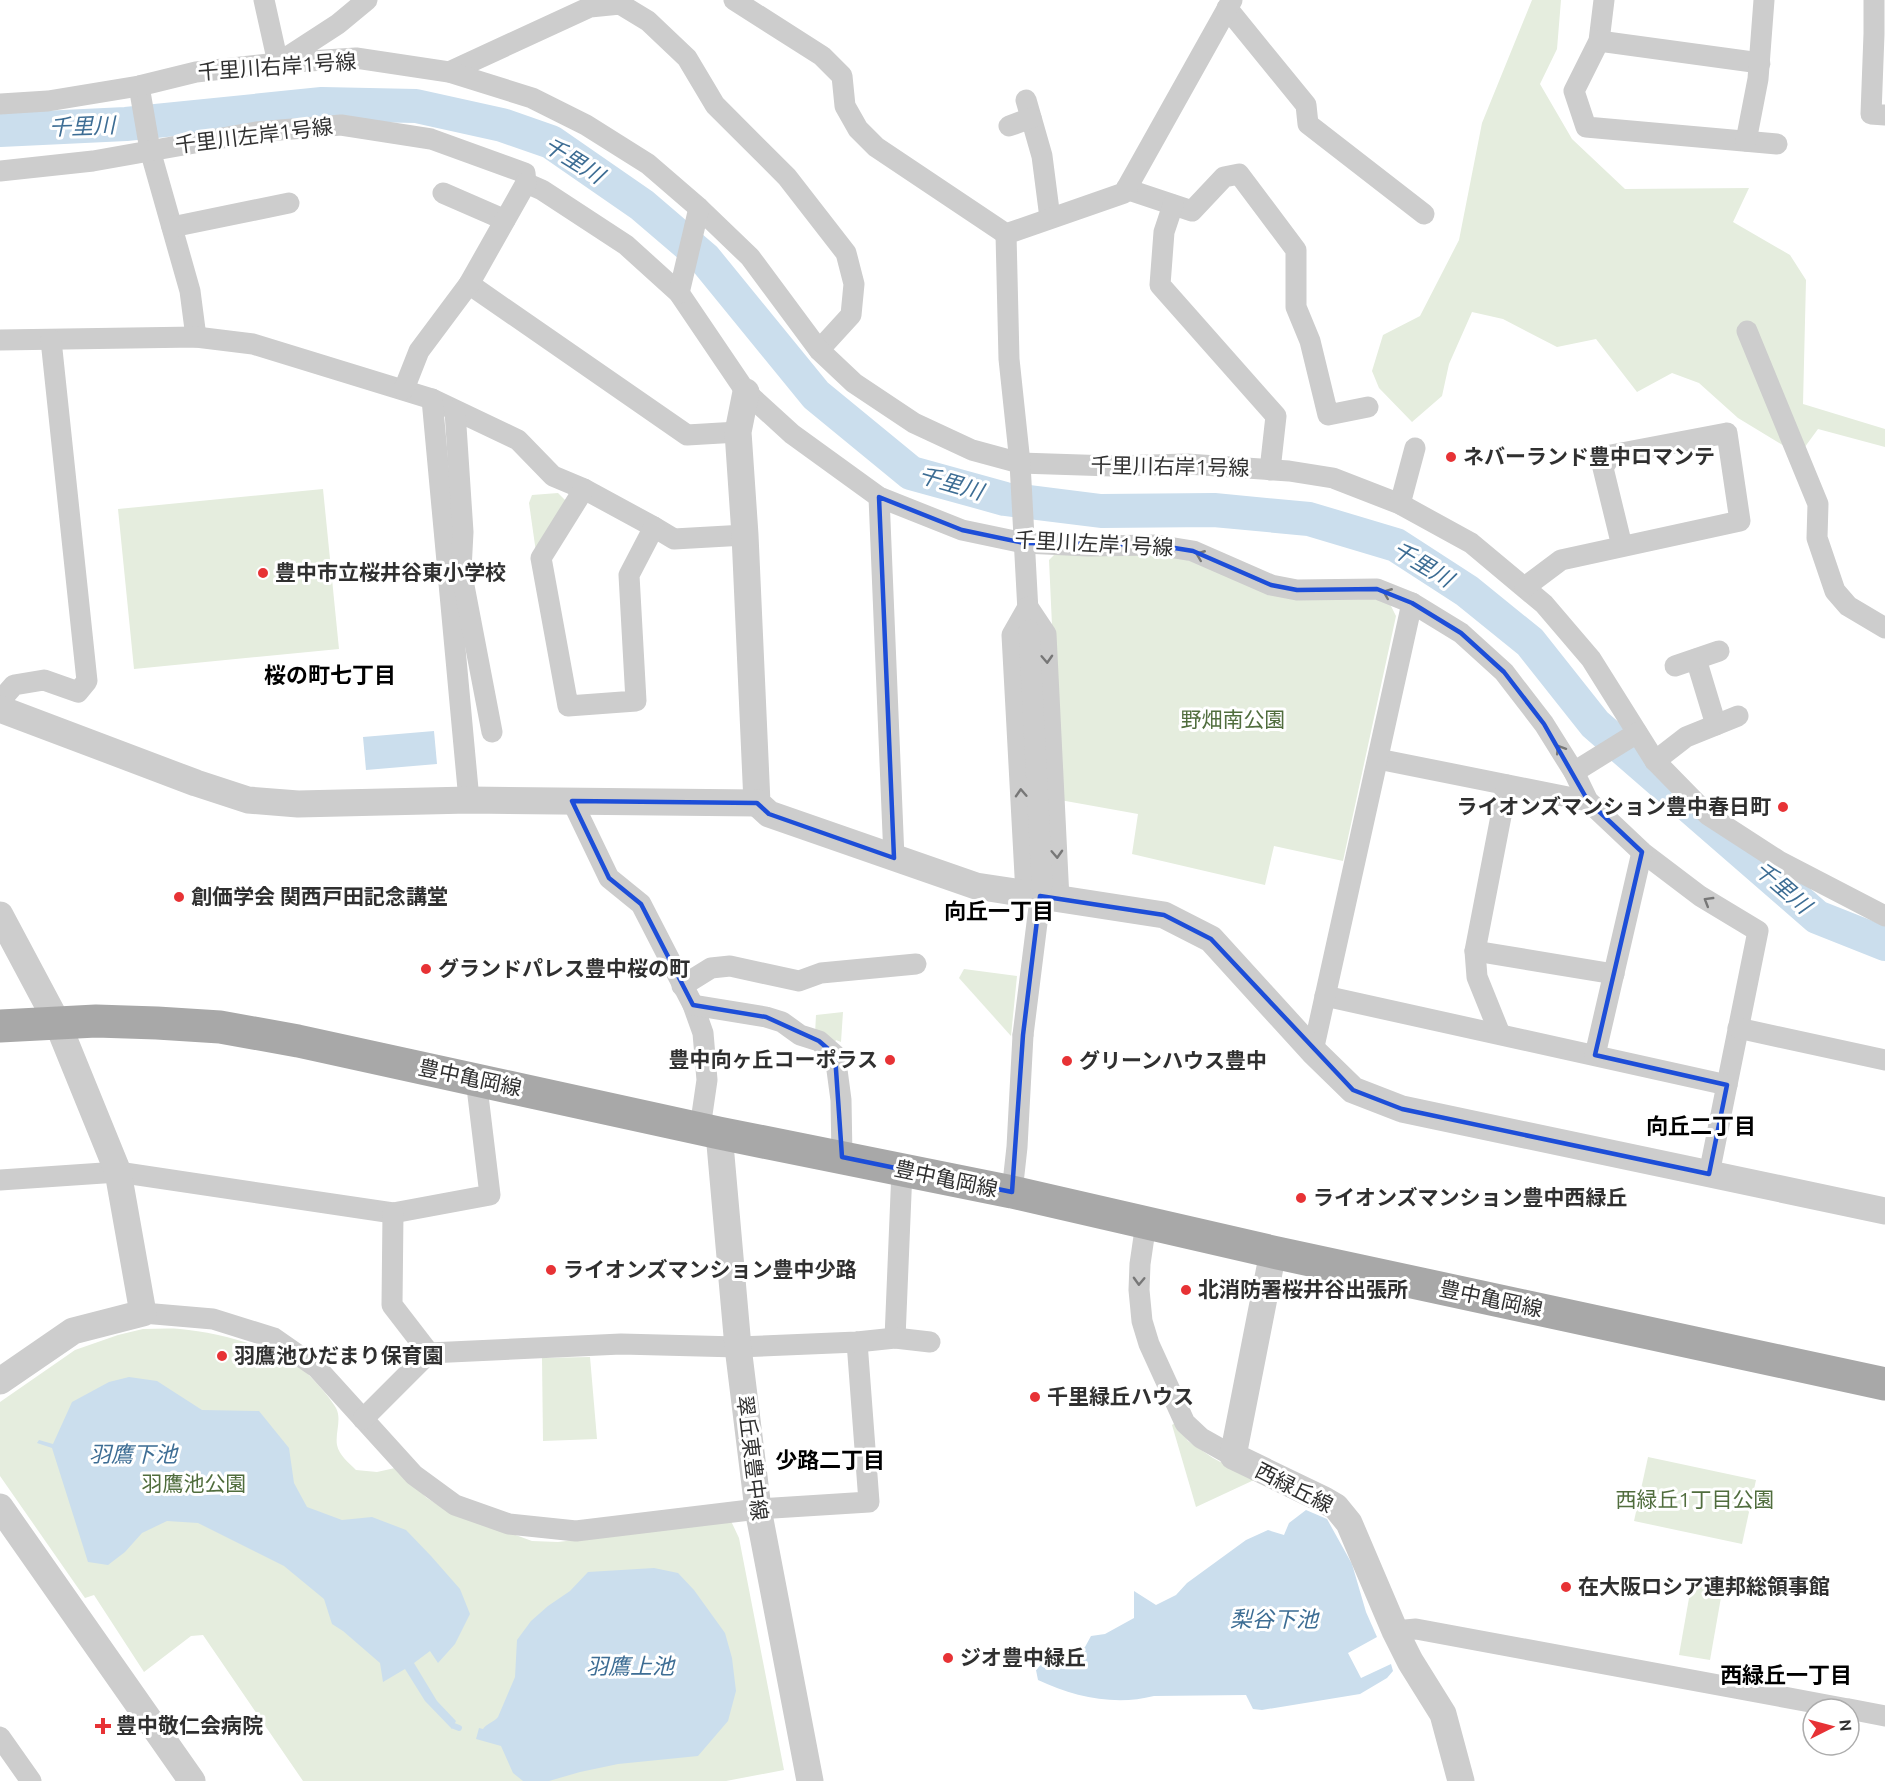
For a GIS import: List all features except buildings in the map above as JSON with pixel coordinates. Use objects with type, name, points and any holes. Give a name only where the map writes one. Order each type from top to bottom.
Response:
[{"type":"main road","name":"豊中亀岡線","points":[[0,1026],[57,1022],[157,1023],[220,1028],[298,1041],[710,1131],[1012,1192],[1273,1252],[1885,1384]]},
{"type":"street","points":[[264,0],[278,63],[338,24],[367,0]]},
{"type":"street","points":[[734,0],[822,56],[842,76],[845,106],[858,129],[876,147],[1006,234]]},
{"type":"street","points":[[1604,0],[1599,41],[1574,92],[1587,127],[1777,144]]},
{"type":"street","points":[[1746,141],[1758,79],[1764,0]]},
{"type":"street","points":[[1874,0],[1875,34],[1871,114],[1885,115]]},
{"type":"street","points":[[449,72],[590,7],[620,4],[648,21],[687,58],[715,105],[787,177],[846,253],[854,284],[851,315],[819,350]]},
{"type":"street","points":[[1006,234],[1124,193],[1229,4],[1306,105],[1308,124],[1425,214]]},
{"type":"street","points":[[1599,41],[1760,63]]},
{"type":"street","name":"千里川右岸1号線","points":[[0,104],[48,101],[139,86],[196,72],[278,63],[356,58],[449,72],[532,98],[586,125],[648,164],[750,256],[819,350],[854,382],[910,421],[972,450],[1020,466],[1187,464],[1289,471],[1333,478],[1400,504],[1471,543],[1544,604],[1591,659],[1655,761],[1708,815],[1779,861],[1885,916]]},
{"type":"street","points":[[139,86],[150,150],[190,291],[196,337]]},
{"type":"street","points":[[1009,126],[1028,109],[1042,156],[1050,218]]},
{"type":"street","name":"千里川左岸1号線","points":[[0,171],[93,161],[256,132],[341,125],[431,139],[525,173],[526,183],[542,190],[626,245],[679,293],[746,392],[792,434],[879,496],[962,530],[1088,546],[1156,545],[1192,551],[1270,585],[1297,590],[1377,589],[1412,603],[1461,633],[1504,672],[1544,724],[1574,772],[1588,801],[1642,852],[1700,896],[1758,931],[1738,1028]]},
{"type":"street","points":[[1126,189],[1192,211],[1224,177],[1239,174],[1296,250],[1296,307],[1310,341],[1328,415],[1368,406]]},
{"type":"street","points":[[404,389],[419,351],[468,284],[526,183]]},
{"type":"street","points":[[443,193],[505,220]]},
{"type":"street","points":[[172,226],[289,203]]},
{"type":"street","points":[[1173,205],[1164,232],[1160,285],[1276,416],[1270,470]]},
{"type":"street","points":[[679,293],[699,208]]},
{"type":"street","points":[[1006,234],[1009,359],[1020,466],[1042,883],[1023,1035],[1017,1147],[1012,1192]]},
{"type":"street","points":[[468,284],[687,435],[738,432]]},
{"type":"street","points":[[1747,331],[1818,504],[1817,538],[1835,591],[1848,606],[1885,628]]},
{"type":"street","points":[[0,340],[196,337],[253,344],[432,399],[518,440],[553,476],[584,489],[674,539],[745,535]]},
{"type":"street","points":[[0,701],[14,685],[44,680],[78,692],[87,681],[51,340]]},
{"type":"street","points":[[746,392],[738,432],[757,803]]},
{"type":"street","points":[[432,399],[469,800]]},
{"type":"street","points":[[455,411],[463,532],[461,570],[492,732]]},
{"type":"street","points":[[1525,586],[1561,560],[1740,521],[1727,433],[1611,455],[1603,468],[1622,546]]},
{"type":"street","points":[[1400,504],[1415,448]]},
{"type":"street","points":[[584,489],[541,558],[568,706],[636,701],[629,575],[654,526]]},
{"type":"street","points":[[879,496],[894,858]]},
{"type":"street","points":[[1313,1051],[1412,603]]},
{"type":"street","points":[[1026,894],[1012,635],[1028,606]]},
{"type":"street","points":[[1028,606],[1046,634],[1059,898]]},
{"type":"street","points":[[1675,666],[1719,651]]},
{"type":"street","points":[[1696,659],[1716,725]]},
{"type":"street","points":[[0,709],[196,783],[248,800],[298,804],[469,800],[757,803],[770,814],[975,886],[1164,915],[1212,939],[1313,1051],[1353,1090],[1402,1109],[1885,1211]]},
{"type":"street","points":[[1655,761],[1686,737],[1738,716]]},
{"type":"street","points":[[1574,772],[1637,733]]},
{"type":"street","points":[[1378,759],[1588,801]]},
{"type":"street","points":[[1500,1034],[1477,977],[1475,951],[1507,785]]},
{"type":"street","points":[[572,801],[609,878],[640,904],[693,1005],[703,1033],[710,1131]]},
{"type":"street","points":[[1595,1055],[1642,852]]},
{"type":"street","points":[[0,915],[57,1022],[118,1172],[143,1313]]},
{"type":"street","points":[[1475,951],[1614,974]]},
{"type":"street","points":[[682,986],[711,968],[730,966],[799,981],[821,973],[916,964]]},
{"type":"street","points":[[1325,996],[1727,1085]]},
{"type":"street","points":[[693,1005],[766,1017],[782,1022],[800,1035],[819,1041],[834,1055],[841,1100],[842,1158]]},
{"type":"street","points":[[1709,1174],[1738,1028],[1885,1060]]},
{"type":"street","points":[[0,1180],[118,1172],[393,1213],[490,1196],[476,1079]]},
{"type":"street","name":"翠丘東豊中線","points":[[710,1131],[758,1509],[810,1781]]},
{"type":"street","points":[[895,1338],[902,1170]]},
{"type":"street","points":[[393,1213],[392,1305],[429,1353]]},
{"type":"street","points":[[1146,1223],[1138,1290],[1142,1321],[1149,1344],[1185,1423],[1201,1438],[1233,1456]]},
{"type":"street","name":"西緑丘線","points":[[1273,1252],[1233,1456],[1324,1500],[1343,1514],[1358,1541],[1410,1661],[1443,1714],[1461,1781]]},
{"type":"street","points":[[0,1381],[73,1330],[143,1313],[213,1319],[273,1338],[317,1368],[414,1475],[455,1505],[509,1524],[576,1531],[758,1509],[869,1502],[857,1342]]},
{"type":"street","points":[[363,1419],[429,1353],[621,1344],[738,1347],[857,1342],[895,1338],[930,1342]]},
{"type":"street","points":[[0,1507],[192,1781]]},
{"type":"street","points":[[1395,1630],[1416,1629],[1801,1700]]},
{"type":"street","points":[[1861,1711],[1885,1716]]},
{"type":"street","points":[[0,1737],[31,1781]]},
{"type":"highlighted area","points":[[879,497],[962,530],[1024,543],[1156,545],[1193,551],[1271,585],[1297,590],[1377,589],[1412,603],[1461,633],[1504,672],[1544,724],[1588,801],[1642,852],[1595,1055],[1727,1085],[1709,1174],[1402,1109],[1353,1090],[1211,939],[1164,915],[1040,896],[1023,1035],[1012,1192],[842,1157],[835,1055],[819,1041],[766,1017],[693,1005],[641,904],[609,878],[572,801],[757,803],[769,814],[894,858]]},
{"type":"green space","points":[[1532,0],[1561,0],[1557,49],[1540,84],[1572,139],[1625,189],[1749,188],[1733,222],[1790,255],[1806,280],[1803,404],[1885,429],[1885,447],[1818,429],[1799,455],[1738,418],[1699,383],[1672,373],[1637,392],[1596,339],[1557,347],[1503,319],[1472,312],[1449,364],[1442,396],[1412,422],[1379,388],[1372,371],[1383,335],[1420,316],[1459,240],[1482,123]]},
{"type":"green space","points":[[323,489],[339,649],[134,669],[118,509]]},
{"type":"green space","points":[[558,493],[565,500],[565,504],[536,552],[529,503],[532,495]]},
{"type":"green space","name":"野畑南公園","points":[[1158,554],[1389,602],[1396,616],[1343,861],[1274,846],[1265,885],[1132,854],[1138,814],[1060,800],[1049,560],[1054,555]]},
{"type":"green space","points":[[964,969],[1017,976],[1011,1036],[959,978]]},
{"type":"green space","points":[[843,1012],[841,1042],[836,1040],[834,1044],[815,1034],[816,1015]]},
{"type":"green space","name":"羽鷹池公園","points":[[143,1329],[180,1329],[222,1336],[266,1349],[291,1361],[316,1382],[336,1408],[338,1412],[338,1449],[356,1470],[377,1472],[395,1468],[427,1498],[446,1510],[532,1541],[558,1542],[731,1521],[739,1538],[784,1770],[726,1781],[303,1781],[203,1635],[191,1636],[144,1672],[94,1595],[85,1598],[0,1476],[0,1402],[75,1350]]},
{"type":"green space","points":[[590,1357],[597,1439],[543,1441],[542,1358]]},
{"type":"green space","points":[[1175,1423],[1188,1441],[1213,1458],[1254,1480],[1196,1507],[1172,1425]]},
{"type":"green space","name":"西緑丘1丁目公園","points":[[1648,1457],[1756,1480],[1742,1544],[1634,1521]]},
{"type":"green space","points":[[1692,1581],[1723,1586],[1710,1660],[1679,1655]]},
{"type":"water","points":[[434,731],[437,764],[366,770],[363,737]]},
{"type":"water","name":"羽鷹下池","points":[[129,1377],[157,1381],[202,1410],[259,1411],[289,1448],[294,1483],[307,1507],[342,1520],[372,1517],[406,1530],[431,1556],[460,1589],[470,1614],[455,1644],[438,1663],[430,1651],[414,1663],[437,1701],[456,1721],[452,1729],[425,1701],[405,1669],[383,1682],[380,1663],[332,1624],[324,1599],[284,1566],[198,1523],[167,1521],[142,1533],[125,1552],[108,1565],[88,1562],[52,1448],[37,1443],[39,1440],[53,1444],[72,1402],[109,1382]]},
{"type":"water","name":"梨谷下池","points":[[1306,1510],[1327,1519],[1352,1564],[1366,1612],[1377,1637],[1348,1653],[1361,1678],[1391,1664],[1393,1671],[1387,1678],[1360,1694],[1262,1710],[1253,1709],[1246,1695],[1154,1696],[1110,1700],[1080,1695],[1038,1680],[1036,1670],[1052,1653],[1085,1647],[1091,1636],[1105,1634],[1134,1618],[1134,1591],[1156,1605],[1176,1595],[1187,1583],[1246,1540],[1268,1530],[1284,1535],[1289,1523]]},
{"type":"water","name":"羽鷹上池","points":[[654,1568],[678,1573],[694,1590],[725,1633],[732,1658],[736,1691],[728,1721],[698,1756],[618,1764],[549,1781],[523,1781],[513,1773],[501,1746],[476,1739],[479,1728],[483,1729],[498,1717],[515,1677],[517,1640],[531,1621],[570,1591],[588,1572]]},
{"type":"waterway","name":"千里川","points":[[0,130],[126,124],[322,104],[416,106],[502,125],[551,142],[642,205],[705,259],[816,395],[911,473],[1005,499],[1101,511],[1214,510],[1309,519],[1396,545],[1467,591],[1530,642],[1595,724],[1817,917],[1885,944]]},
{"type":"waterway","points":[[454,1726],[459,1728]]},
{"type":"place","name":"ネバーランド豊中ロマンテ","points":[[1451,457]]},
{"type":"place","name":"豊中市立桜井谷東小学校","points":[[263,573]]},
{"type":"place","name":"ライオンズマンション豊中春日町","points":[[1783,807]]},
{"type":"place","name":"創価学会 関西戸田記念講堂","points":[[179,897]]},
{"type":"place","name":"グランドパレス豊中桜の町","points":[[426,969]]},
{"type":"place","name":"豊中向ヶ丘コーポラス","points":[[890,1060]]},
{"type":"place","name":"グリーンハウス豊中","points":[[1067,1061]]},
{"type":"place","name":"ライオンズマンション豊中西緑丘","points":[[1301,1198]]},
{"type":"place","name":"ライオンズマンション豊中少路","points":[[551,1270]]},
{"type":"place","name":"北消防署桜井谷出張所","points":[[1186,1290]]},
{"type":"place","name":"羽鷹池ひだまり保育園","points":[[222,1356]]},
{"type":"place","name":"千里緑丘ハウス","points":[[1035,1397]]},
{"type":"place","name":"在大阪ロシア連邦総領事館","points":[[1566,1587]]},
{"type":"place","name":"ジオ豊中緑丘","points":[[948,1658]]},
{"type":"place","name":"豊中敬仁会病院","points":[[103,1726]]},
{"type":"district","name":"桜の町七丁目","points":[[330,675]]},
{"type":"district","name":"向丘一丁目","points":[[999,911]]},
{"type":"district","name":"向丘二丁目","points":[[1701,1126]]},
{"type":"district","name":"少路二丁目","points":[[830,1460]]},
{"type":"district","name":"西緑丘一丁目","points":[[1786,1675]]}]
